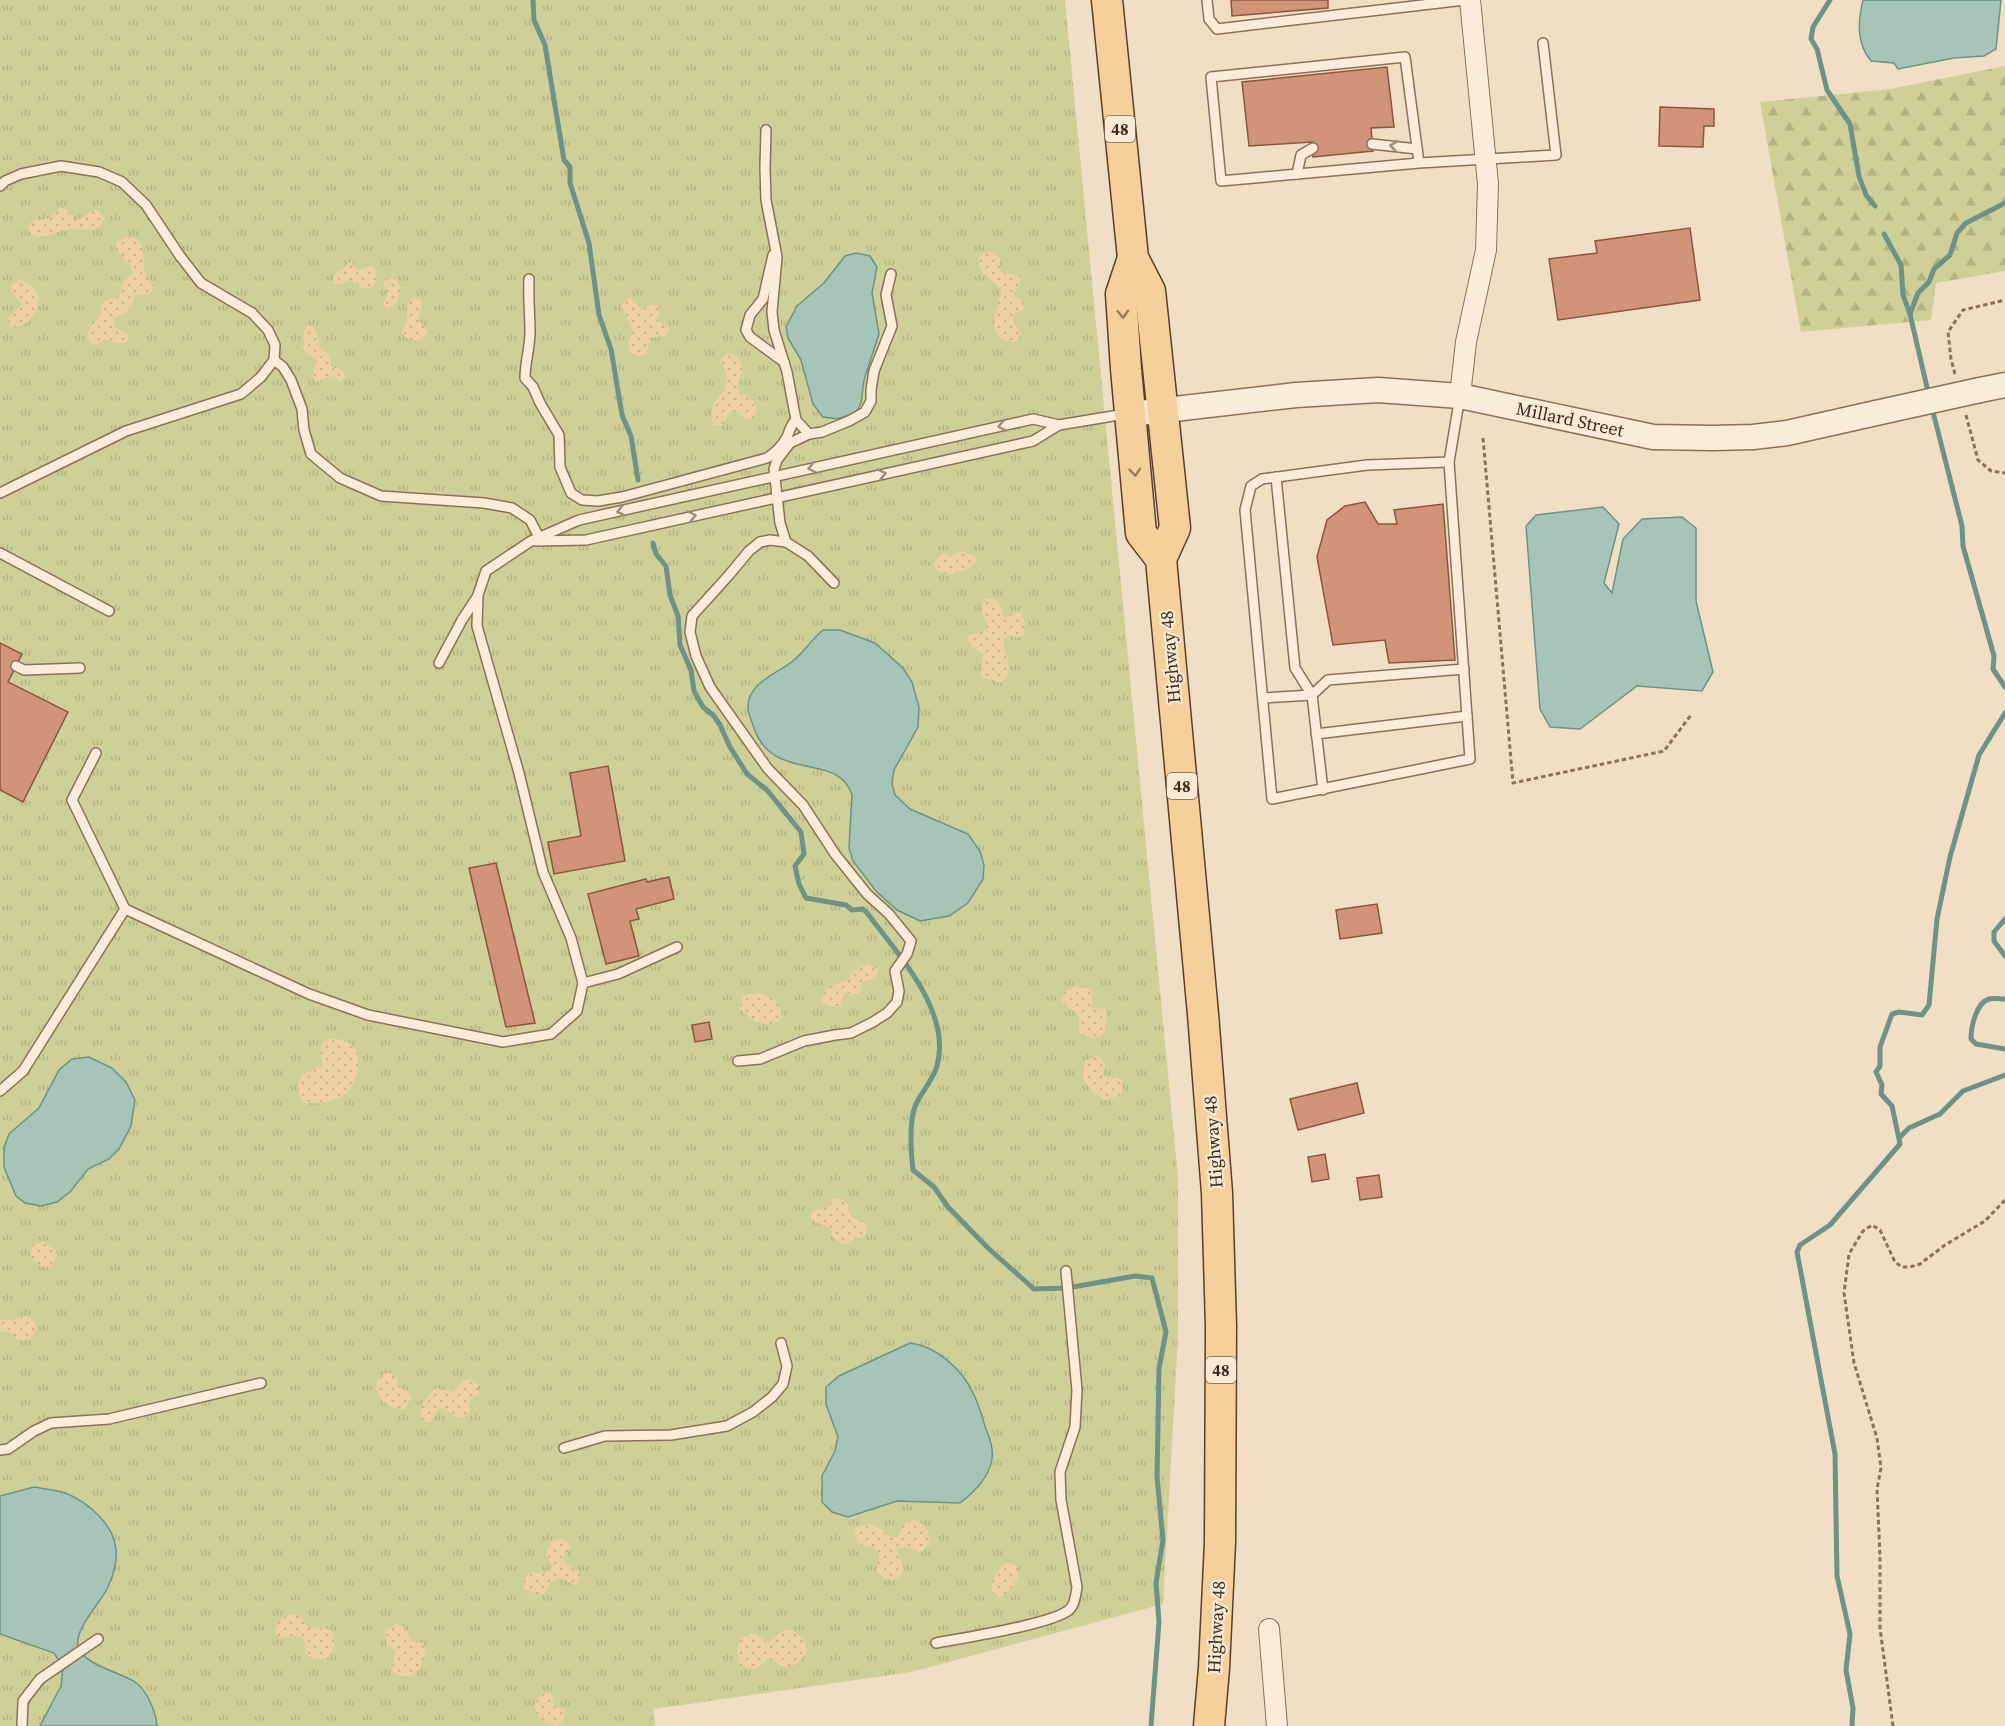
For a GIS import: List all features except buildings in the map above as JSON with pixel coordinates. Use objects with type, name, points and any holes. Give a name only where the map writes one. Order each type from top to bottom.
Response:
[{"type":"main road","name":"Highway 48","points":[[1107,0],[1133,258],[1150,291],[1175,528],[1161,559],[1203,1014],[1217,1193],[1221,1326],[1220,1543],[1209,1726]]},
{"type":"main road","name":"Highway 48","points":[[1133,258],[1121,294],[1141,533],[1161,559]]},
{"type":"street","points":[[1460,396],[1466,342],[1485,250],[1488,212],[1470,0]]},
{"type":"street","name":"Millard Street","points":[[1131,414],[1296,395],[1378,390],[1460,396],[1653,436],[1753,438],[1786,433],[2005,385]]},
{"type":"street","points":[[1269,1629],[1276,1726]]},
{"type":"lane","points":[[1207,0],[1209,19],[1217,29],[1418,3],[1466,0]]},
{"type":"lane","points":[[1419,163],[1405,57],[1210,77],[1221,181],[1419,163],[1556,155],[1543,43]]},
{"type":"lane","points":[[766,130],[766,200],[775,246],[777,273],[772,312],[774,330],[784,362],[796,420],[809,434]]},
{"type":"lane","points":[[1372,144],[1417,149]]},
{"type":"lane","points":[[1296,174],[1301,154],[1313,148]]},
{"type":"lane","points":[[0,186],[5,181],[21,174],[61,166],[99,172],[122,182],[146,206],[201,283],[252,313],[268,330],[275,345],[274,360],[261,377],[241,394],[126,431],[0,493]]},
{"type":"lane","points":[[775,246],[763,299],[750,315],[746,330],[750,337],[784,362]]},
{"type":"lane","points":[[786,542],[780,523],[777,497],[774,469],[777,460],[790,443],[849,421],[865,412],[872,401],[874,371],[892,326],[886,295],[891,274]]},
{"type":"lane","points":[[529,279],[530,331],[525,378],[533,387],[560,435],[560,467],[565,482],[571,493],[582,500],[598,501],[621,497],[767,458],[777,451],[796,420]]},
{"type":"lane","points":[[274,360],[291,380],[302,409],[304,430],[311,454],[340,478],[381,496],[484,503],[512,508],[530,520],[535,539]]},
{"type":"lane","points":[[1449,462],[1367,465],[1262,479],[1251,486],[1245,510],[1272,799],[1470,759],[1449,462],[1460,396]]},
{"type":"lane","points":[[440,663],[478,595],[486,571],[535,539],[579,520],[1033,419],[1059,425],[1131,414]]},
{"type":"lane","points":[[535,539],[585,540],[1033,441],[1059,425]]},
{"type":"lane","points":[[1276,477],[1295,668],[1312,695],[1323,790]]},
{"type":"lane","points":[[738,1061],[760,1059],[804,1041],[851,1033],[887,1013],[897,1002],[899,991],[895,971],[907,954],[911,941],[889,914],[867,894],[835,854],[803,805],[768,770],[710,687],[696,657],[690,632],[692,616],[749,551],[760,542],[770,540],[786,542],[808,556],[834,583]]},
{"type":"lane","points":[[0,553],[109,611]]},
{"type":"lane","points":[[96,753],[72,801],[125,909],[319,997],[368,1014],[504,1042],[551,1034],[577,1011],[583,983],[571,939],[543,872],[519,773],[477,626],[478,595]]},
{"type":"lane","points":[[16,666],[24,670],[80,668]]},
{"type":"lane","points":[[1263,698],[1312,695],[1328,680],[1464,669]]},
{"type":"lane","points":[[1316,734],[1467,716]]},
{"type":"lane","points":[[0,1091],[23,1071],[125,909]]},
{"type":"lane","points":[[583,983],[618,974],[677,947]]},
{"type":"lane","points":[[936,1643],[1052,1620],[1071,1608],[1076,1598],[1076,1581],[1061,1500],[1060,1472],[1075,1427],[1077,1390],[1066,1274]]},
{"type":"lane","points":[[564,1448],[604,1436],[671,1435],[728,1426],[753,1413],[783,1384],[787,1366],[781,1343]]},
{"type":"lane","points":[[0,1450],[8,1449],[34,1431],[51,1423],[109,1419],[261,1383]]},
{"type":"lane","points":[[22,1726],[23,1701],[40,1679],[98,1639]]},
{"type":"path","points":[[1483,438],[1513,783],[1664,751],[1691,715]]},
{"type":"path","points":[[1893,1726],[1880,1628],[1877,1489],[1881,1468],[1877,1438],[1854,1363],[1844,1293],[1850,1254],[1863,1231],[1872,1225],[1880,1230],[1895,1262],[1902,1267],[1920,1264],[1945,1245],[1985,1221],[2005,1200]]},
{"type":"green space","points":[[0,0],[1065,0],[1178,1178],[1178,1337],[1163,1604],[911,1672],[654,1709],[655,1726],[0,1726]]},
{"type":"green space","points":[[2005,66],[2005,271],[1936,283],[1931,320],[1801,332],[1760,102],[1890,89]]},
{"type":"sand","points":[[60,207],[63,207],[77,220],[98,210],[104,218],[102,224],[89,230],[73,228],[41,237],[35,237],[29,231],[29,224],[51,217]]},
{"type":"sand","points":[[126,237],[133,238],[141,244],[146,273],[154,288],[150,294],[136,295],[126,313],[115,318],[113,322],[115,327],[129,337],[127,342],[117,343],[105,339],[96,345],[89,341],[89,329],[97,320],[104,302],[119,295],[121,284],[133,272],[131,266],[115,249],[116,243]]},
{"type":"sand","points":[[990,251],[1000,258],[1001,272],[1017,275],[1020,278],[1020,286],[1013,293],[1023,302],[1024,307],[1023,311],[1016,312],[1013,316],[1014,324],[1021,333],[1018,341],[1004,340],[994,325],[1001,290],[979,267],[980,255]]},
{"type":"sand","points":[[352,262],[357,270],[373,266],[376,279],[372,287],[363,288],[351,280],[341,285],[333,283],[335,273]]},
{"type":"sand","points":[[388,278],[396,280],[401,288],[397,303],[388,308],[383,304],[387,294],[383,283]]},
{"type":"sand","points":[[19,280],[36,290],[37,307],[28,322],[10,327],[8,318],[22,304],[11,291],[11,287]]},
{"type":"sand","points":[[413,297],[421,300],[422,306],[418,319],[427,331],[422,339],[410,340],[402,333],[408,304]]},
{"type":"sand","points":[[629,298],[633,299],[642,310],[652,304],[658,305],[660,310],[656,321],[669,329],[664,336],[651,338],[646,354],[639,356],[632,354],[628,345],[633,331],[622,304]]},
{"type":"sand","points":[[309,325],[315,329],[320,348],[327,352],[332,367],[344,373],[345,378],[342,381],[328,376],[320,382],[315,381],[313,377],[316,360],[302,350],[304,330]]},
{"type":"sand","points":[[727,353],[736,356],[742,368],[743,372],[738,380],[737,389],[752,400],[757,411],[753,419],[749,420],[731,410],[722,426],[713,425],[713,405],[725,391],[727,376],[720,361]]},
{"type":"sand","points":[[961,551],[977,557],[977,562],[961,572],[949,574],[939,571],[934,566],[938,556],[943,553],[952,555]]},
{"type":"sand","points":[[987,599],[998,602],[1005,618],[1021,613],[1025,622],[1024,635],[1005,637],[1008,675],[1001,683],[981,677],[983,654],[968,644],[968,636],[984,631],[988,624],[982,608]]},
{"type":"sand","points":[[869,964],[878,969],[876,978],[861,984],[859,994],[846,993],[843,995],[841,1007],[832,1007],[822,1003],[822,996],[831,986],[847,980],[856,969]]},
{"type":"sand","points":[[1074,986],[1092,989],[1092,1008],[1106,1009],[1106,1027],[1099,1037],[1084,1036],[1079,1033],[1078,1015],[1061,1000],[1065,992]]},
{"type":"sand","points":[[759,993],[772,999],[782,1012],[782,1017],[774,1024],[755,1021],[740,1008],[743,997]]},
{"type":"sand","points":[[331,1039],[345,1041],[354,1048],[359,1063],[355,1079],[347,1093],[337,1099],[323,1103],[304,1103],[299,1092],[299,1081],[304,1074],[323,1066],[320,1051],[323,1042]]},
{"type":"sand","points":[[1095,1056],[1100,1057],[1105,1064],[1103,1075],[1122,1080],[1123,1091],[1118,1096],[1105,1100],[1092,1092],[1083,1079],[1085,1061]]},
{"type":"sand","points":[[834,1198],[842,1199],[848,1204],[852,1216],[866,1225],[867,1231],[864,1237],[841,1244],[833,1237],[829,1228],[813,1220],[811,1213],[818,1209],[828,1208]]},
{"type":"sand","points":[[43,1242],[55,1250],[58,1255],[51,1267],[40,1265],[31,1256],[33,1244]]},
{"type":"sand","points":[[24,1316],[34,1321],[35,1324],[34,1335],[31,1338],[17,1339],[12,1332],[0,1331],[0,1320],[13,1320]]},
{"type":"sand","points":[[386,1373],[397,1377],[397,1386],[409,1393],[411,1398],[405,1409],[391,1406],[380,1397],[377,1385],[379,1378]]},
{"type":"sand","points":[[469,1379],[478,1384],[479,1394],[468,1402],[470,1410],[468,1414],[460,1419],[441,1408],[429,1423],[424,1422],[421,1408],[429,1395],[437,1388],[453,1392],[463,1381]]},
{"type":"sand","points":[[914,1520],[920,1522],[927,1530],[928,1544],[920,1552],[905,1547],[899,1548],[897,1550],[904,1569],[901,1576],[892,1580],[882,1577],[877,1571],[879,1556],[876,1548],[858,1544],[855,1535],[856,1528],[871,1525],[891,1537],[898,1537],[903,1526]]},
{"type":"sand","points":[[556,1539],[565,1540],[570,1544],[571,1547],[563,1558],[566,1564],[580,1574],[580,1579],[576,1585],[558,1577],[543,1594],[524,1589],[529,1573],[544,1573],[552,1567],[546,1554],[551,1542]]},
{"type":"sand","points":[[1006,1563],[1016,1565],[1018,1577],[1006,1594],[999,1597],[992,1592],[992,1583]]},
{"type":"sand","points":[[292,1614],[303,1618],[308,1628],[322,1627],[332,1631],[334,1646],[327,1658],[310,1657],[305,1653],[302,1637],[280,1638],[276,1635],[280,1621]]},
{"type":"sand","points":[[396,1624],[405,1627],[411,1641],[424,1643],[425,1651],[421,1665],[412,1675],[406,1677],[392,1671],[395,1651],[387,1645],[385,1633]]},
{"type":"sand","points":[[787,1629],[801,1637],[806,1646],[807,1651],[797,1663],[786,1667],[769,1659],[755,1669],[740,1666],[737,1649],[744,1636],[755,1633],[768,1643]]},
{"type":"sand","points":[[547,1693],[551,1694],[556,1707],[565,1711],[564,1718],[558,1726],[543,1721],[536,1711],[537,1700]]},
{"type":"shaded area","points":[[1863,0],[2001,0],[1996,49],[1984,56],[1954,58],[1898,69],[1894,63],[1871,61],[1863,47],[1859,32]]},
{"type":"shaded area","points":[[856,253],[870,256],[877,267],[872,293],[879,334],[864,380],[861,403],[856,413],[837,419],[823,417],[813,404],[801,360],[788,338],[786,327],[797,306],[824,283],[845,256]]},
{"type":"shaded area","points":[[1603,507],[1619,524],[1604,583],[1612,593],[1623,539],[1642,519],[1682,517],[1696,528],[1696,601],[1713,672],[1702,691],[1637,686],[1580,729],[1550,727],[1540,709],[1526,526],[1536,515]]},
{"type":"shaded area","points":[[823,630],[840,630],[875,643],[903,668],[912,682],[919,707],[918,727],[894,770],[892,784],[895,795],[910,809],[968,834],[980,851],[984,865],[983,879],[968,903],[949,916],[920,921],[897,910],[876,891],[853,861],[849,848],[852,795],[844,782],[833,774],[789,762],[774,755],[762,743],[753,725],[748,708],[749,699],[758,685],[794,660]]},
{"type":"shaded area","points":[[89,1057],[112,1068],[126,1082],[135,1100],[131,1126],[119,1149],[109,1159],[88,1169],[70,1192],[57,1202],[41,1206],[25,1203],[16,1196],[4,1167],[4,1148],[9,1134],[39,1108],[59,1070],[72,1059]]},
{"type":"shaded area","points":[[910,1343],[929,1349],[947,1360],[968,1384],[978,1404],[991,1446],[992,1459],[988,1472],[960,1503],[897,1501],[848,1517],[832,1512],[822,1502],[822,1476],[835,1451],[838,1437],[826,1404],[826,1387],[839,1376]]},
{"type":"shaded area","points":[[34,1487],[62,1492],[77,1499],[98,1515],[113,1536],[116,1561],[113,1573],[107,1589],[80,1632],[78,1646],[81,1653],[94,1663],[128,1678],[143,1690],[155,1714],[157,1726],[40,1726],[61,1686],[63,1667],[54,1653],[0,1634],[0,1496]]},
{"type":"waterway","points":[[533,0],[534,20],[545,45],[564,160],[570,167],[570,183],[589,243],[599,315],[611,349],[622,415],[631,436],[638,480]]},
{"type":"waterway","points":[[1830,0],[1813,27],[1811,39],[1817,49],[1827,90],[1850,124],[1859,176],[1866,195],[1875,206]]},
{"type":"waterway","points":[[1910,314],[1918,293],[1929,282],[1934,269],[1950,255],[1957,233],[1966,223],[2005,203]]},
{"type":"waterway","points":[[1884,234],[1901,265],[1903,295],[1910,314],[1929,396]]},
{"type":"waterway","points":[[1932,408],[1962,526],[1963,546],[1994,656],[1993,669],[2005,687]]},
{"type":"waterway","points":[[653,543],[656,554],[666,566],[670,595],[678,616],[680,645],[691,670],[694,691],[703,707],[714,716],[720,725],[730,747],[747,774],[767,790],[801,832],[804,854],[795,866],[799,884],[806,898],[846,905],[852,910],[863,909],[907,966],[930,1005],[937,1025],[940,1045],[937,1066],[917,1102],[912,1117],[913,1170],[934,1187],[948,1207],[988,1248],[1034,1289],[1067,1288],[1135,1276],[1152,1278],[1166,1332],[1159,1368],[1157,1477],[1163,1540],[1156,1583],[1159,1622],[1151,1726]]},
{"type":"waterway","points":[[1852,1726],[1853,1708],[1846,1670],[1850,1634],[1837,1576],[1835,1454],[1797,1252],[1800,1245],[1830,1225],[1900,1144],[1892,1106],[1881,1094],[1882,1085],[1876,1072],[1880,1066],[1880,1047],[1892,1014],[1899,1012],[1922,1015],[1929,1005],[1937,919],[1950,857],[1979,755],[2005,713]]},
{"type":"waterway","points":[[2005,919],[1994,932],[1994,941],[2005,956]]},
{"type":"waterway","points":[[2005,999],[1984,1001],[1973,1022],[1971,1039],[1976,1044],[2005,1049]]},
{"type":"waterway","points":[[1900,1137],[1909,1128],[1940,1114],[1963,1091],[2005,1075]]}]
